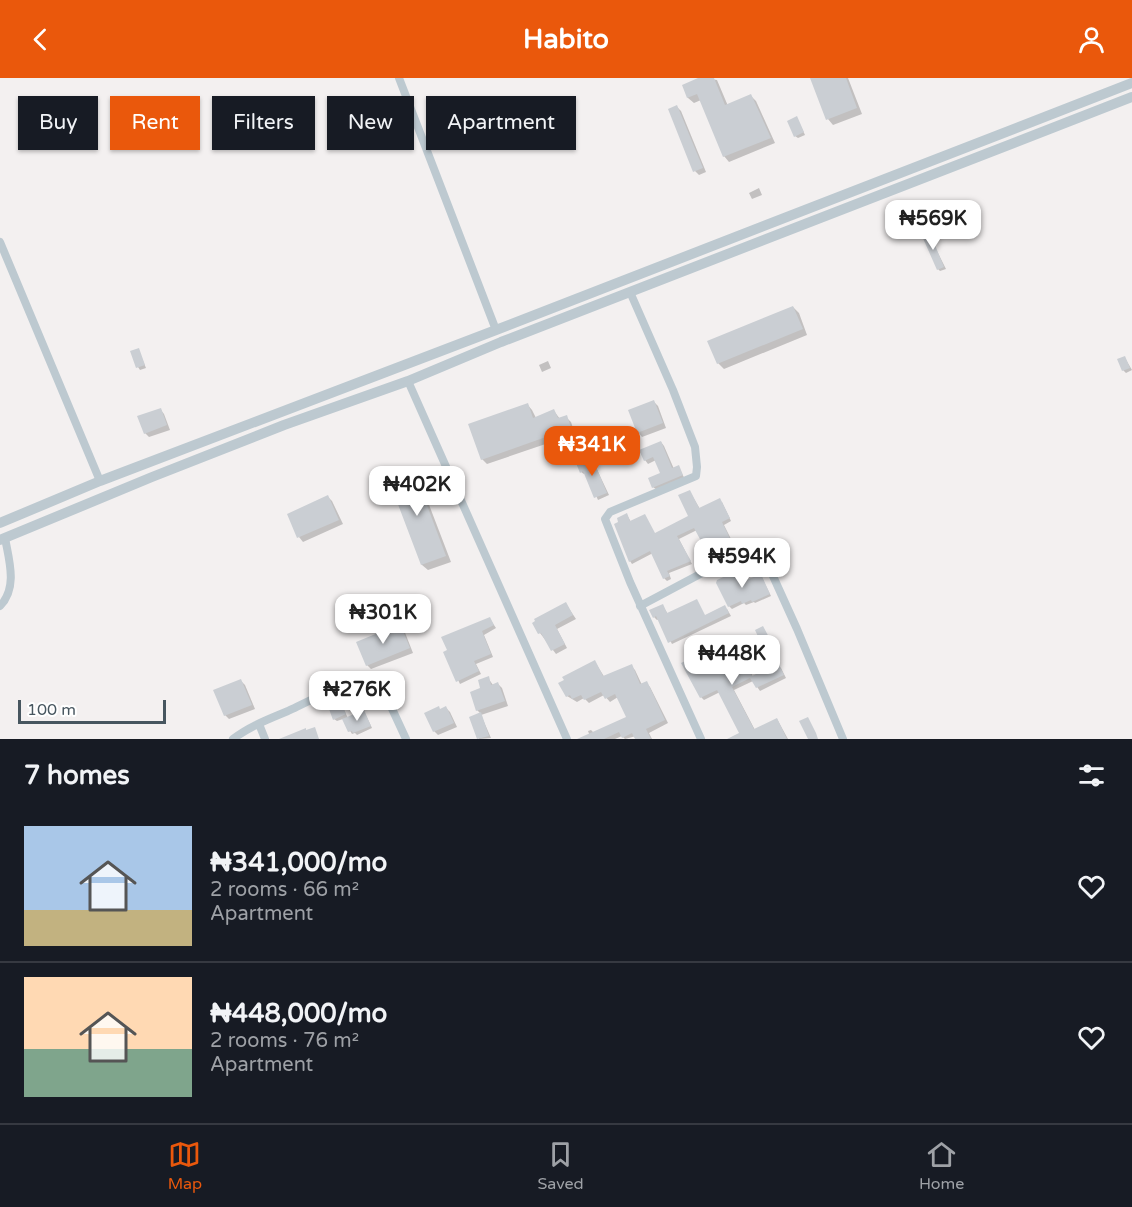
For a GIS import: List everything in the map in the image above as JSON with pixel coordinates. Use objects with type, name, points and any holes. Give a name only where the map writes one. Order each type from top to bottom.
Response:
[{"type":"street","points":[[399,78],[496,330]]},
{"type":"street","points":[[0,523],[100,481],[496,330],[1132,82]]},
{"type":"street","points":[[0,606],[10,589],[11,572],[2,539],[163,472],[284,425],[408,381],[1132,96]]},
{"type":"street","points":[[0,242],[100,481]]},
{"type":"street","points":[[630,292],[676,399],[694,447],[697,467],[696,476],[610,512],[605,519],[607,529],[640,606],[701,739]]},
{"type":"street","points":[[408,381],[567,739]]},
{"type":"street","points":[[640,606],[736,555],[750,550],[763,554],[793,618],[843,739]]},
{"type":"street","points":[[233,739],[246,729],[358,681],[373,679],[382,687],[406,739]]},
{"type":"street","points":[[259,724],[265,739]]},
{"type":"building","points":[[698,78],[714,78],[725,105],[751,94],[771,138],[723,157],[697,94],[687,98],[682,85]]},
{"type":"building","points":[[810,78],[846,78],[857,108],[826,120]]},
{"type":"building","points":[[677,105],[703,168],[693,172],[668,109]]},
{"type":"building","points":[[797,116],[804,132],[794,137],[787,121]]},
{"type":"building","points":[[930,233],[944,267],[937,270],[922,236]]},
{"type":"building","points":[[793,306],[803,329],[717,364],[707,341]]},
{"type":"building","points":[[139,348],[145,365],[136,368],[130,351]]},
{"type":"building","points":[[1125,356],[1130,368],[1122,371],[1117,359]]},
{"type":"building","points":[[654,400],[663,423],[637,433],[628,410]]},
{"type":"building","points":[[528,403],[533,418],[554,409],[558,418],[567,415],[571,428],[481,460],[468,424]]},
{"type":"building","points":[[161,408],[167,425],[144,434],[137,416]]},
{"type":"building","points":[[661,441],[672,468],[679,465],[683,475],[652,488],[648,478],[660,473],[653,457],[644,461],[639,450]]},
{"type":"building","points":[[592,457],[607,493],[594,498],[583,471],[580,473],[576,463]]},
{"type":"building","points":[[413,468],[446,556],[421,565],[388,478]]},
{"type":"building","points":[[690,490],[699,508],[720,498],[730,518],[722,522],[735,549],[726,553],[723,546],[708,554],[694,528],[677,536],[691,561],[667,571],[670,576],[663,579],[650,551],[629,562],[614,524],[618,522],[617,518],[627,513],[630,521],[645,514],[655,533],[688,516],[678,495]]},
{"type":"building","points":[[328,495],[339,520],[297,538],[287,514]]},
{"type":"building","points":[[736,571],[741,582],[761,574],[770,594],[752,602],[751,600],[742,604],[741,601],[728,607],[716,583],[717,580]]},
{"type":"building","points":[[697,599],[705,615],[725,605],[729,613],[668,643],[656,616],[653,618],[649,610],[663,604],[667,613]]},
{"type":"building","points":[[566,602],[573,615],[555,625],[565,644],[551,651],[541,633],[538,634],[532,623],[534,619]]},
{"type":"building","points":[[490,617],[494,625],[482,631],[491,654],[474,661],[479,671],[456,682],[443,652],[447,650],[441,637]]},
{"type":"building","points":[[400,624],[410,648],[366,666],[356,642]]},
{"type":"building","points":[[763,626],[771,641],[762,645],[755,630]]},
{"type":"building","points":[[738,639],[746,654],[743,656],[752,676],[778,663],[784,675],[756,688],[750,678],[732,687],[754,729],[777,718],[787,739],[727,739],[739,733],[717,690],[700,698],[681,663],[725,642],[727,645]]},
{"type":"building","points":[[595,660],[603,676],[632,664],[640,684],[647,681],[665,720],[646,729],[651,739],[635,739],[632,733],[622,738],[619,732],[604,739],[577,739],[626,717],[615,694],[605,699],[601,692],[584,700],[581,695],[572,699],[570,695],[566,697],[558,683],[564,680],[562,677]]},
{"type":"building","points":[[489,676],[491,685],[498,682],[505,701],[476,711],[470,692],[480,688],[478,680]]},
{"type":"building","points":[[241,679],[252,705],[224,716],[213,690]]},
{"type":"building","points":[[342,704],[346,714],[333,720],[329,709]]},
{"type":"building","points":[[439,706],[440,709],[446,706],[454,723],[433,732],[424,713]]},
{"type":"building","points":[[364,710],[371,726],[353,733],[348,732],[342,719]]},
{"type":"building","points":[[481,712],[489,736],[477,739],[469,717]]},
{"type":"building","points":[[808,717],[818,739],[808,739],[799,721]]},
{"type":"building","points":[[315,727],[319,739],[279,739],[306,728],[306,730]]}]
